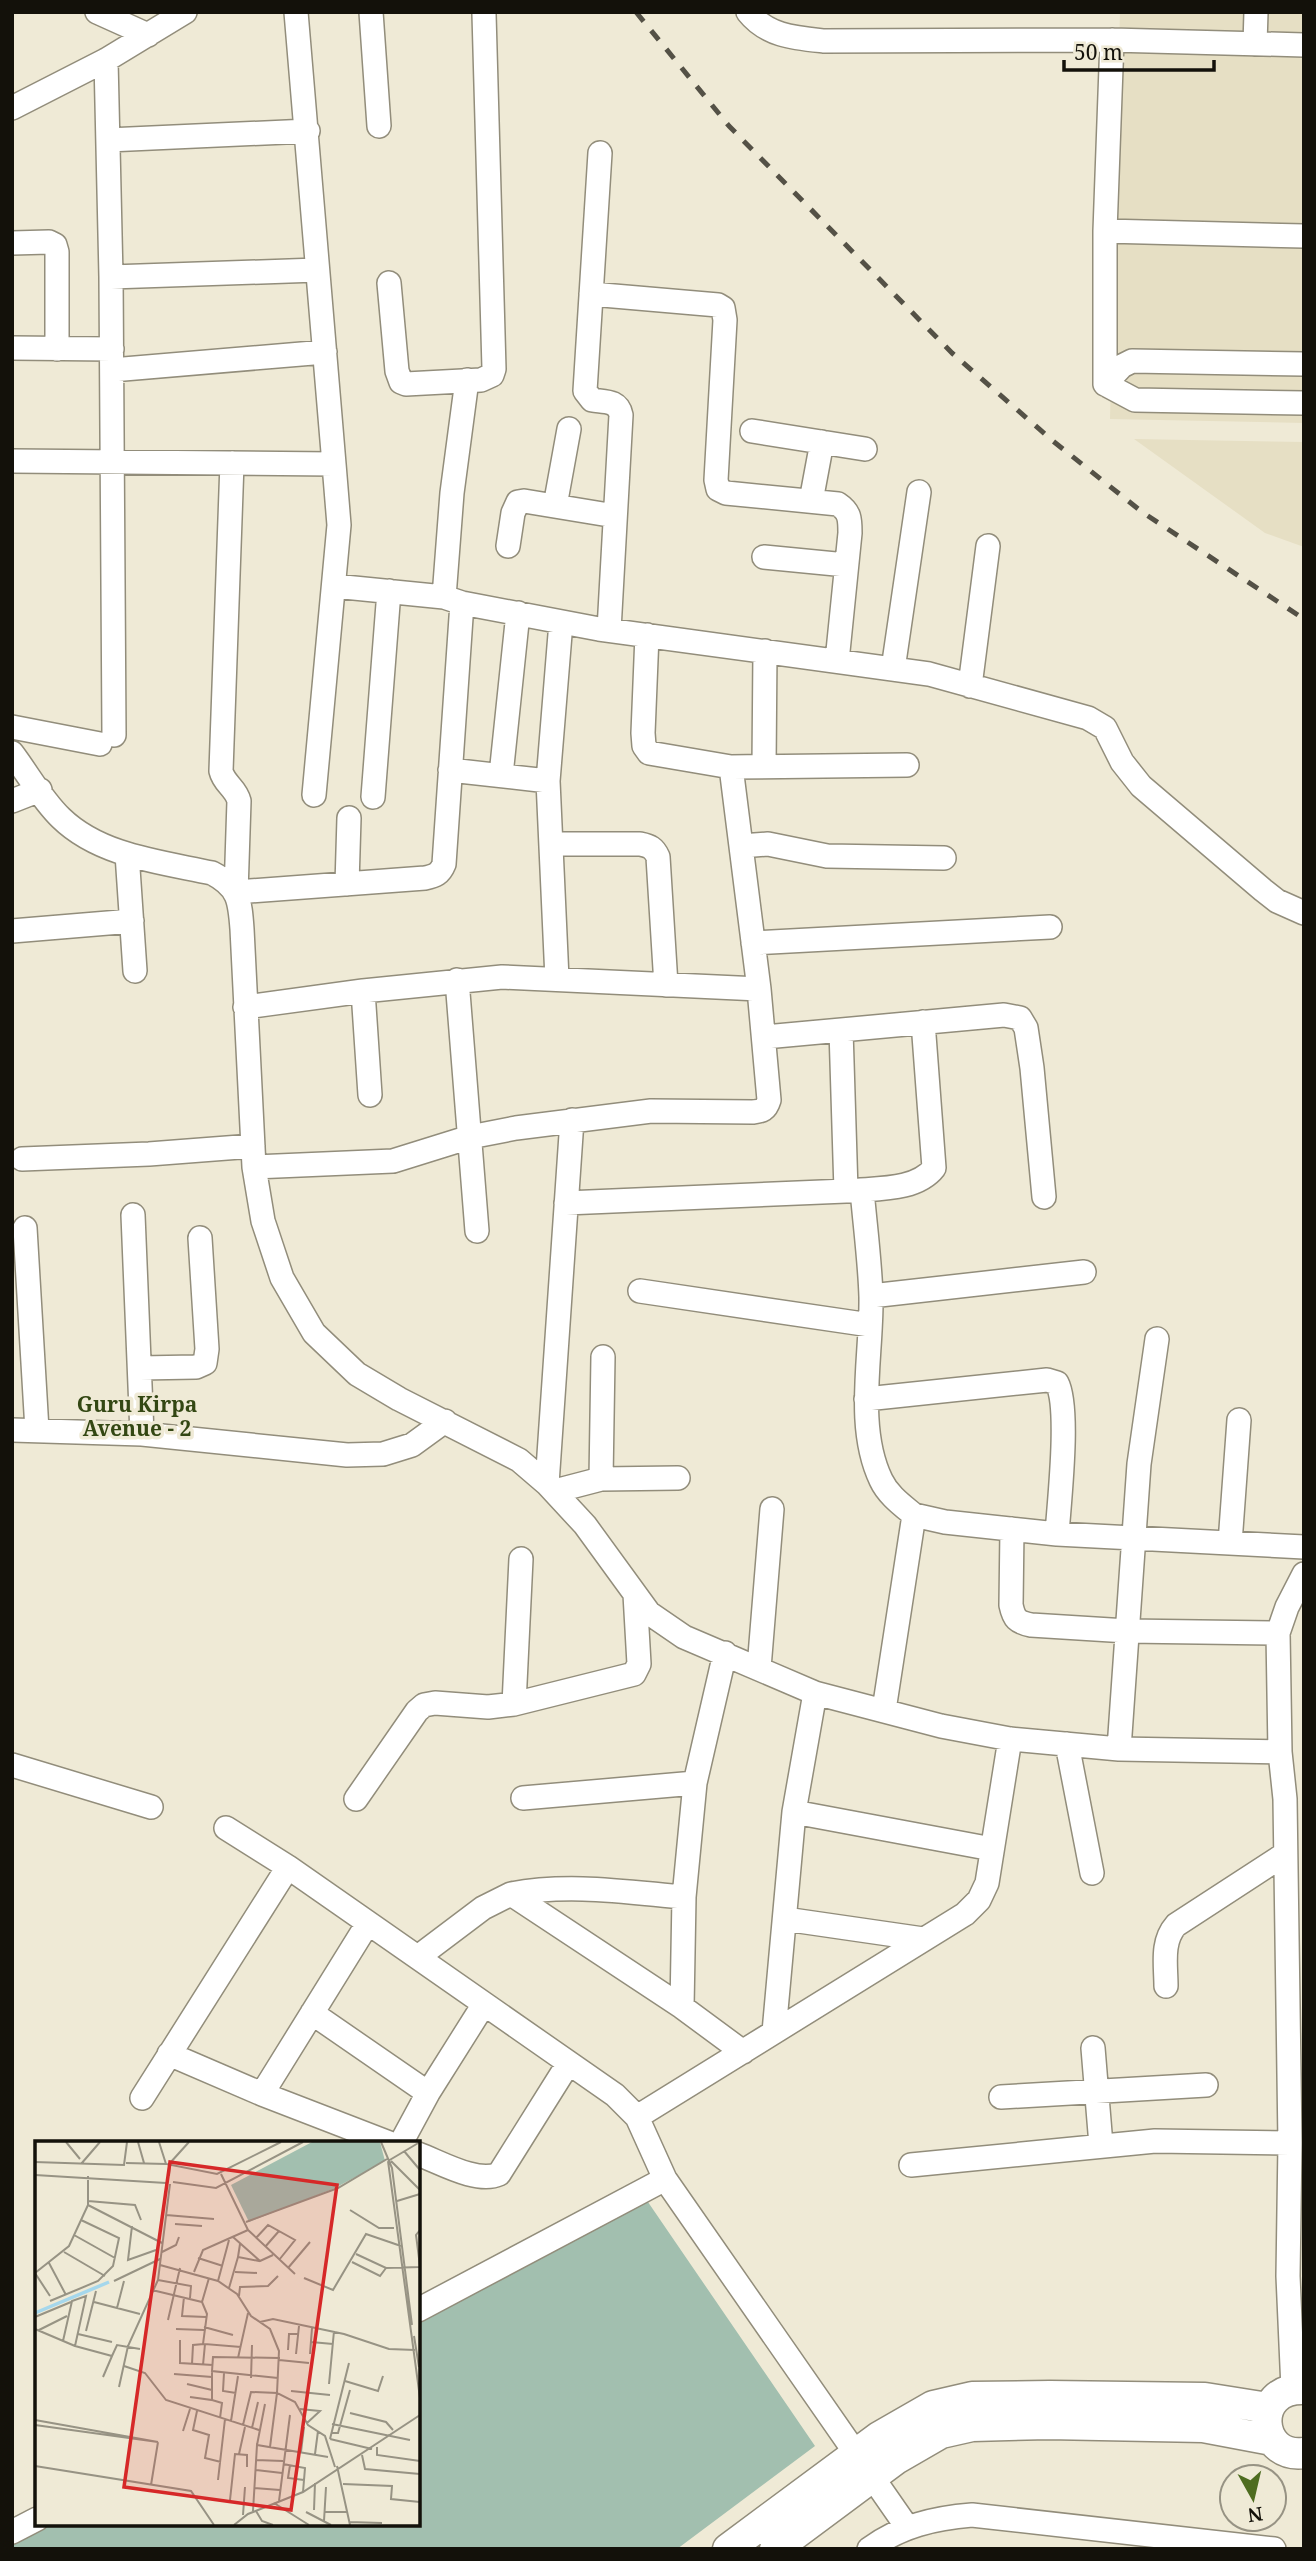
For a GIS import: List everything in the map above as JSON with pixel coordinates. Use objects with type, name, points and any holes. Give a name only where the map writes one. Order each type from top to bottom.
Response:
[{"type":"main road","points":[[1272,2440],[1267,2430],[1268,2408],[1282,2392],[1298,2389]]},
{"type":"main road","points":[[775,2549],[863,2466],[879,2437],[933,2406],[972,2397],[1050,2396],[1205,2398],[1268,2408]]},
{"type":"main road","points":[[728,2549],[863,2466],[896,2459],[941,2433],[972,2426],[1048,2424],[1203,2427],[1272,2440],[1288,2452],[1304,2453]]},
{"type":"street","points":[[97,12],[148,35]]},
{"type":"street","points":[[12,108],[106,60],[185,12]]},
{"type":"street","points":[[296,12],[339,525],[314,795]]},
{"type":"street","points":[[371,12],[379,125]]},
{"type":"street","points":[[748,12],[753,19],[772,32],[794,38],[824,41],[1112,40],[1304,45]]},
{"type":"street","points":[[1255,12],[1255,44]]},
{"type":"street","points":[[389,284],[397,371],[401,382],[406,384],[488,378],[494,369],[484,14]]},
{"type":"street","points":[[1105,384],[1105,231],[1112,40]]},
{"type":"street","points":[[12,727],[107,740],[112,360],[106,60]]},
{"type":"street","points":[[108,140],[308,131]]},
{"type":"street","points":[[600,153],[585,391],[592,400],[615,403],[621,415],[609,630]]},
{"type":"street","points":[[1105,231],[1304,236]]},
{"type":"street","points":[[12,243],[55,244],[57,349]]},
{"type":"street","points":[[111,277],[317,270]]},
{"type":"street","points":[[591,294],[718,305],[723,308],[725,320],[716,480],[718,489],[726,493],[838,504],[847,510],[850,519],[837,661]]},
{"type":"street","points":[[12,348],[57,349],[112,360],[325,352]]},
{"type":"street","points":[[1105,384],[1122,366],[1132,361],[1304,364]]},
{"type":"street","points":[[236,892],[425,878],[435,876],[441,871],[444,864],[450,770],[452,493],[467,380]]},
{"type":"street","points":[[1105,384],[1135,400],[1304,403]]},
{"type":"street","points":[[555,506],[569,429]]},
{"type":"street","points":[[752,431],[865,449]]},
{"type":"street","points":[[811,501],[822,442]]},
{"type":"street","points":[[12,461],[334,464]]},
{"type":"street","points":[[232,463],[221,771],[223,779],[235,790],[239,800],[236,892],[242,919],[253,1157],[263,1221],[282,1278],[314,1333],[357,1374],[399,1399],[519,1460],[551,1488],[585,1525],[649,1613],[684,1636],[815,1693],[941,1726],[1010,1739],[1119,1749],[1280,1752]]},
{"type":"street","points":[[893,669],[919,492]]},
{"type":"street","points":[[508,546],[513,513],[519,502],[615,516]]},
{"type":"street","points":[[970,686],[988,546]]},
{"type":"street","points":[[764,557],[846,565]]},
{"type":"street","points":[[334,586],[453,600],[609,630],[929,674],[1098,722],[1105,728],[1122,762],[1140,786],[1277,901],[1304,914]]},
{"type":"street","points":[[373,797],[388,591]]},
{"type":"street","points":[[500,775],[518,613]]},
{"type":"street","points":[[558,979],[548,781],[561,622]]},
{"type":"street","points":[[647,635],[643,733],[644,746],[649,753],[731,767],[907,765]]},
{"type":"street","points":[[764,766],[765,652]]},
{"type":"street","points":[[12,753],[60,818],[87,839],[127,854],[212,873],[225,880],[236,892]]},
{"type":"street","points":[[22,1159],[149,1154],[393,1161],[470,1137],[572,1120],[651,1111],[762,1111],[769,1100],[765,1037],[731,767]]},
{"type":"street","points":[[450,770],[548,781]]},
{"type":"street","points":[[12,801],[40,790]]},
{"type":"street","points":[[347,884],[349,818]]},
{"type":"street","points":[[551,844],[640,844],[650,845],[655,851],[658,858],[667,985]]},
{"type":"street","points":[[741,846],[768,844],[801,853],[827,856],[944,858]]},
{"type":"street","points":[[127,854],[135,971]]},
{"type":"street","points":[[12,930],[132,921]]},
{"type":"street","points":[[753,943],[1050,927]]},
{"type":"street","points":[[245,1007],[457,980],[502,977],[760,989]]},
{"type":"street","points":[[457,980],[477,1231]]},
{"type":"street","points":[[363,991],[370,1095]]},
{"type":"street","points":[[765,1037],[1004,1015],[1020,1018],[1027,1028],[1044,1197]]},
{"type":"street","points":[[566,1203],[854,1190],[915,1183],[927,1177],[934,1168],[923,1022]]},
{"type":"street","points":[[841,1030],[854,1190],[871,1296],[867,1428],[881,1480],[894,1498],[914,1515],[945,1522],[1057,1534],[1304,1547]]},
{"type":"street","points":[[551,1488],[572,1120]]},
{"type":"street","points":[[133,1214],[142,1434]]},
{"type":"street","points":[[25,1228],[22,1319],[37,1430]]},
{"type":"street","points":[[140,1368],[196,1367],[205,1363],[207,1349],[200,1238]]},
{"type":"street","points":[[871,1296],[1084,1272]]},
{"type":"street","points":[[640,1291],[870,1325]]},
{"type":"street","points":[[1119,1749],[1139,1464],[1157,1339]]},
{"type":"street","points":[[601,1479],[603,1357]]},
{"type":"street","points":[[866,1399],[1047,1380],[1057,1383],[1061,1403],[1062,1443],[1057,1534]]},
{"type":"street","points":[[1230,1543],[1239,1420]]},
{"type":"street","points":[[12,1430],[142,1434],[348,1455],[383,1454],[412,1445],[445,1421]]},
{"type":"street","points":[[551,1488],[601,1479],[678,1478]]},
{"type":"street","points":[[759,1668],[772,1509]]},
{"type":"street","points":[[884,1710],[914,1515]]},
{"type":"street","points":[[1012,1529],[1011,1605],[1013,1616],[1018,1622],[1127,1632],[1278,1633]]},
{"type":"street","points":[[514,1704],[521,1559]]},
{"type":"street","points":[[1298,2389],[1288,2276],[1295,1929],[1286,1854],[1294,1794],[1280,1752],[1278,1633],[1287,1607],[1304,1574]]},
{"type":"street","points":[[356,1799],[417,1711],[424,1705],[435,1703],[488,1707],[514,1704],[634,1674],[639,1664],[635,1594]]},
{"type":"street","points":[[682,2007],[684,1897],[695,1783],[725,1653]]},
{"type":"street","points":[[774,2032],[794,1812],[815,1693]]},
{"type":"street","points":[[637,2117],[965,1913],[979,1899],[987,1883],[1010,1739]]},
{"type":"street","points":[[1067,1744],[1092,1874]]},
{"type":"street","points":[[12,1765],[151,1807]]},
{"type":"street","points":[[523,1798],[695,1783]]},
{"type":"street","points":[[794,1812],[992,1849]]},
{"type":"street","points":[[226,1828],[288,1867],[615,2095],[637,2117],[665,2179],[906,2527]]},
{"type":"street","points":[[1166,1986],[1165,1947],[1168,1935],[1176,1925],[1286,1854]]},
{"type":"street","points":[[142,2098],[288,1867]]},
{"type":"street","points":[[418,1957],[483,1908],[512,1894],[538,1889],[572,1888],[684,1897]]},
{"type":"street","points":[[512,1894],[682,2007],[743,2052]]},
{"type":"street","points":[[785,1919],[923,1939]]},
{"type":"street","points":[[262,2094],[368,1923]]},
{"type":"street","points":[[402,2141],[428,2093],[484,2004]]},
{"type":"street","points":[[312,2013],[428,2093]]},
{"type":"street","points":[[1093,2048],[1101,2145]]},
{"type":"street","points":[[169,2054],[262,2094],[384,2141]]},
{"type":"street","points":[[420,2155],[479,2177],[490,2178],[499,2174],[568,2064]]},
{"type":"street","points":[[1001,2097],[1206,2085]]},
{"type":"street","points":[[911,2165],[1101,2145],[1202,2140],[1290,2143]]},
{"type":"street","points":[[420,2309],[665,2179]]},
{"type":"street","points":[[869,2549],[906,2527],[938,2518],[972,2515],[1274,2549]]},
{"type":"street","points":[[12,2532],[35,2520]]},
{"type":"shaded area","points":[[1120,12],[1304,12],[1304,423],[1110,419]]},
{"type":"shaded area","points":[[1134,439],[1304,442],[1304,547],[1265,533]]},
{"type":"green space","points":[[637,2186],[815,2446],[677,2549],[12,2549],[12,2540],[36,2526],[420,2526],[420,2309]]},
{"type":"railway","points":[[636,12],[729,126],[952,353],[1053,441],[1142,512],[1304,619]]},
{"type":"district","name":"Guru Kirpa Avenue - 2","points":[[137,1417]]}]
